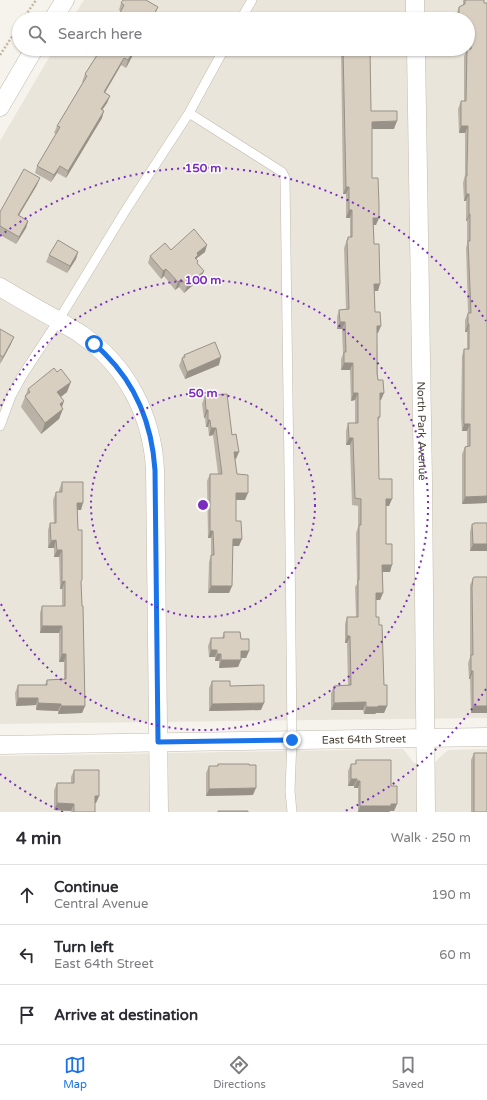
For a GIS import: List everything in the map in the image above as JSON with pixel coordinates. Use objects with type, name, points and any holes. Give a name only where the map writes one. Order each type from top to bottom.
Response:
[{"type":"street","points":[[57,12],[65,0]]},
{"type":"street","points":[[415,0],[416,12]]},
{"type":"street","points":[[0,107],[30,56]]},
{"type":"street","name":"North Park Avenue","points":[[416,56],[423,483],[426,812]]},
{"type":"street","points":[[0,288],[82,335],[99,347],[113,362],[136,396],[142,408],[150,434],[155,470],[159,812]]},
{"type":"street","name":"East 64th Street","points":[[0,745],[487,737]]},
{"type":"lane","points":[[245,12],[252,0]]},
{"type":"lane","points":[[0,426],[11,396],[22,376],[58,321],[127,208],[189,113],[220,56]]},
{"type":"lane","points":[[189,113],[282,172],[285,178],[292,740],[290,792],[292,812]]},
{"type":"path","points":[[28,12],[36,0]]},
{"type":"path","points":[[0,54],[12,36]]},
{"type":"shaded area","points":[[84,0],[487,0],[487,718],[0,724],[0,141],[50,56],[475,56],[475,12],[76,12]]},
{"type":"shaded area","points":[[403,749],[414,763],[435,762],[448,750],[487,749],[487,812],[0,812],[0,756]]},
{"type":"building","points":[[123,0],[146,0],[158,7],[155,12],[120,12],[124,5],[121,3]]},
{"type":"building","points":[[465,0],[484,0],[484,3],[487,3],[487,496],[465,497],[465,447],[470,446],[470,424],[464,424],[464,349],[469,349],[468,313],[471,313],[468,241],[470,241],[470,214],[469,194],[466,194],[468,126],[461,126],[461,101],[466,101],[467,56],[475,56],[475,12],[459,12],[459,7],[465,4]]},
{"type":"building","points":[[97,56],[131,56],[128,60],[124,58],[104,92],[110,96],[101,109],[104,111],[68,171],[60,166],[54,175],[37,166],[60,127],[57,126],[87,76],[85,74]]},
{"type":"building","points":[[343,56],[370,56],[371,111],[397,111],[397,121],[372,122],[372,178],[378,178],[379,204],[379,218],[373,218],[374,244],[379,244],[380,284],[374,284],[375,312],[380,312],[381,326],[377,326],[377,373],[378,380],[383,380],[384,393],[380,393],[380,417],[378,417],[379,479],[392,479],[392,499],[386,499],[386,544],[392,544],[392,565],[382,565],[383,593],[376,593],[376,617],[379,617],[379,625],[382,625],[384,685],[387,685],[387,706],[378,707],[366,707],[366,702],[334,703],[334,686],[351,685],[350,636],[347,636],[347,617],[358,617],[359,525],[361,525],[361,499],[355,498],[353,438],[349,438],[348,423],[358,423],[358,393],[353,393],[353,363],[344,363],[344,352],[346,352],[345,322],[340,322],[339,310],[349,309],[347,240],[348,237],[352,237],[352,210],[349,210],[349,187],[346,187]]},
{"type":"building","points":[[24,169],[40,178],[18,215],[28,221],[19,237],[0,226],[0,212]]},
{"type":"building","points":[[194,229],[207,245],[197,253],[198,255],[195,258],[198,261],[197,263],[204,271],[187,286],[181,279],[178,282],[166,269],[163,271],[150,256],[165,243],[171,250]]},
{"type":"building","points":[[58,240],[78,252],[70,266],[49,255]]},
{"type":"building","points":[[0,329],[14,337],[3,357],[0,355]]},
{"type":"building","points":[[215,342],[221,357],[187,372],[182,358],[185,357],[184,355]]},
{"type":"building","points":[[54,368],[57,372],[61,369],[71,382],[57,392],[64,401],[60,404],[63,409],[45,423],[25,396],[30,392],[28,389]]},
{"type":"building","points":[[227,394],[232,435],[236,434],[239,452],[234,452],[237,474],[248,475],[248,493],[236,493],[236,521],[241,521],[242,539],[233,539],[232,586],[211,586],[211,555],[214,555],[213,531],[210,531],[210,474],[222,474],[216,428],[211,428],[210,420],[208,420],[208,410],[206,410],[205,396]]},
{"type":"building","points":[[62,482],[83,482],[83,503],[77,503],[78,530],[82,530],[81,581],[85,706],[61,706],[61,704],[38,703],[38,698],[18,698],[18,685],[47,685],[47,680],[66,679],[66,654],[62,654],[62,626],[42,626],[42,606],[65,606],[65,581],[62,582],[62,550],[57,550],[56,540],[51,541],[50,523],[56,523],[56,492],[62,492]]},
{"type":"building","points":[[487,523],[487,544],[473,544],[472,524]]},
{"type":"building","points":[[474,577],[487,577],[487,706],[473,706],[473,671],[471,671],[471,655],[473,655],[472,587]]},
{"type":"building","points":[[224,632],[240,632],[241,639],[249,639],[249,651],[241,651],[241,660],[221,660],[221,654],[217,654],[217,650],[211,650],[211,638],[224,638]]},
{"type":"building","points":[[212,681],[230,681],[230,686],[264,685],[264,703],[212,704]]},
{"type":"building","points":[[474,753],[487,753],[487,812],[474,812]]},
{"type":"building","points":[[356,760],[391,760],[391,786],[397,786],[397,804],[391,804],[391,806],[360,806],[360,781],[357,781],[357,779],[351,779],[351,764],[356,764]]},
{"type":"building","points":[[218,764],[256,765],[256,788],[209,789],[209,766],[218,766]]},
{"type":"building","points":[[74,770],[99,770],[99,796],[95,796],[95,812],[74,812],[74,804],[57,803],[57,783],[74,783]]},
{"type":"building","points":[[248,811],[248,812],[218,812]]},
{"type":"route","points":[[94,344],[99,347],[113,362],[130,385],[142,408],[152,441],[155,470],[154,520],[158,742],[292,740]]}]
